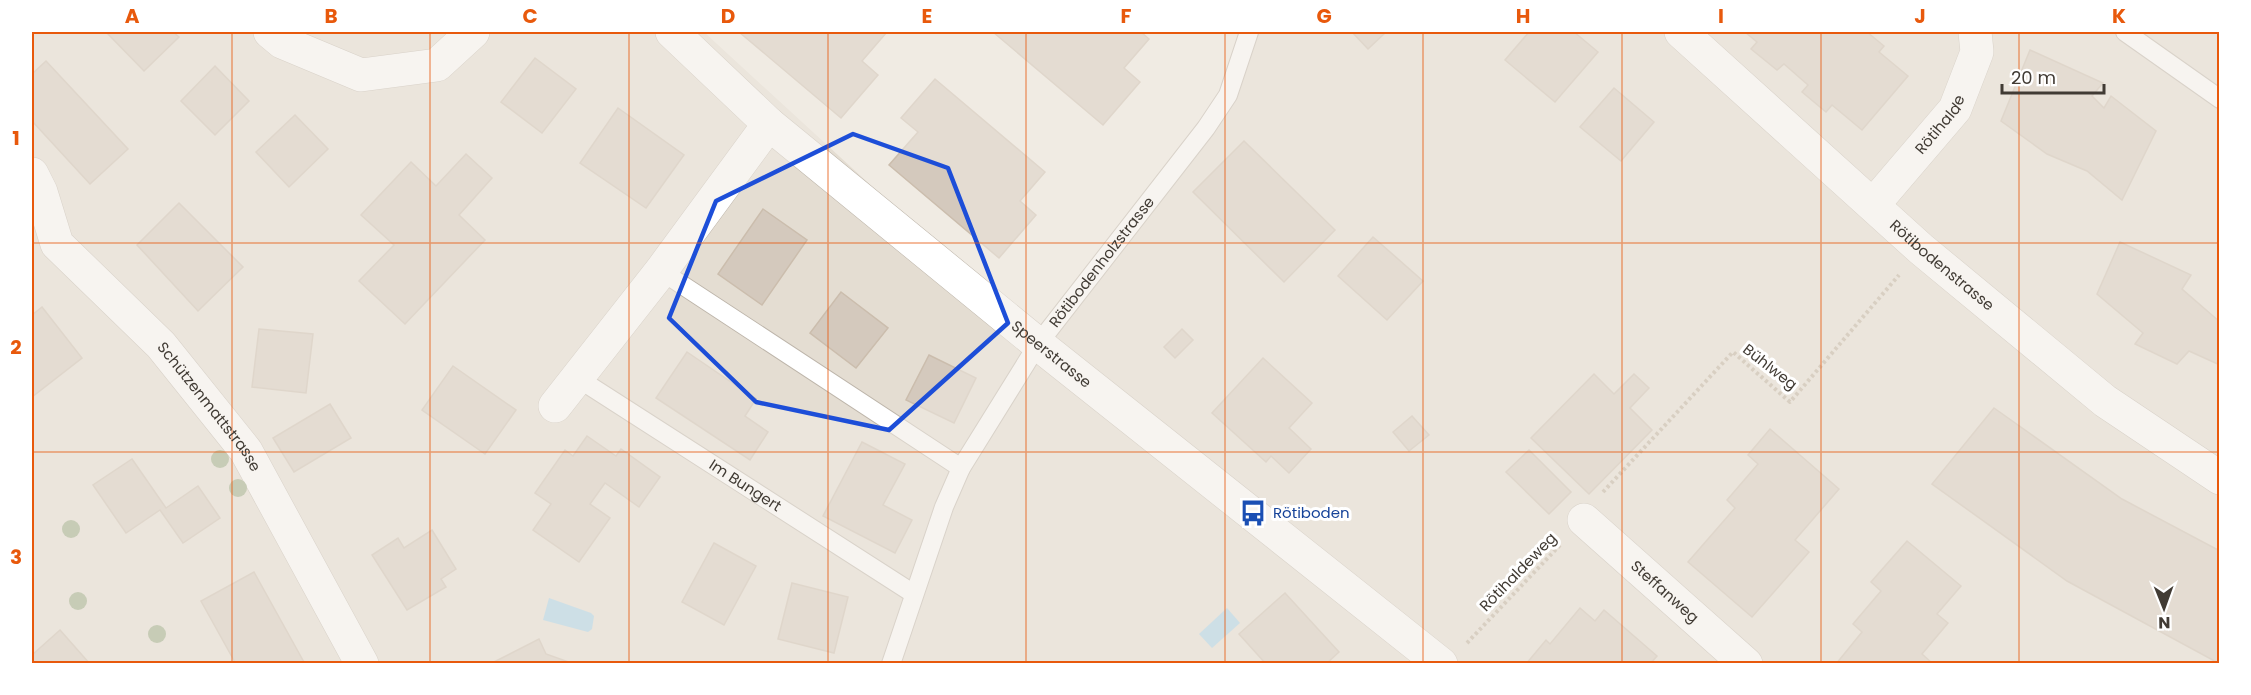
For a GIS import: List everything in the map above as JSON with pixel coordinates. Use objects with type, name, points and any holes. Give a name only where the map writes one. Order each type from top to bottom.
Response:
[{"type":"street","points":[[270,32],[282,42],[361,75],[437,65],[473,32]]},
{"type":"street","name":"Speerstrasse","points":[[672,32],[769,124],[1038,344],[1441,663]]},
{"type":"street","name":"Rötibodenstrasse","points":[[1681,32],[1921,249],[2105,401],[2220,478]]},
{"type":"street","name":"Rötihalde","points":[[1874,205],[1954,109],[1977,52],[1975,32]]},
{"type":"street","points":[[555,406],[661,271],[769,124]]},
{"type":"street","name":"Schützenmattstrasse","points":[[32,174],[41,192],[57,244],[161,345],[246,452],[362,663]]},
{"type":"street","name":"Steffanweg","points":[[1584,520],[1746,663]]},
{"type":"lane","name":"Rötibodenholzstrasse","points":[[891,663],[944,507],[961,468],[1038,344],[1206,128],[1228,95],[1249,32]]},
{"type":"lane","points":[[2125,32],[2220,99]]},
{"type":"lane","points":[[661,271],[961,468]]},
{"type":"lane","name":"Im Bungert","points":[[576,377],[914,594]]},
{"type":"path","name":"Bühlweg","points":[[1607,497],[1602,493],[1733,352],[1790,402],[1921,249]]},
{"type":"path","name":"Rötihaldeweg","points":[[1470,639],[1584,520]]},
{"type":"highlighted area","points":[[853,134],[948,168],[1008,323],[889,430],[756,402],[669,318],[716,201]]},
{"type":"shaded area","points":[[32,32],[704,32],[1038,339],[1204,132],[1242,32],[2219,32],[2219,663],[32,663]]},
{"type":"water","points":[[549,598],[591,613],[594,616],[592,629],[588,632],[543,620]]},
{"type":"water","points":[[1227,608],[1240,623],[1212,648],[1199,634]]},
{"type":"building","points":[[106,32],[173,32],[179,37],[144,71]]},
{"type":"building","points":[[739,32],[887,32],[862,61],[878,75],[841,118]]},
{"type":"building","points":[[993,32],[1141,32],[1149,39],[1124,68],[1140,82],[1103,125]]},
{"type":"building","points":[[1352,32],[1386,32],[1368,49]]},
{"type":"building","points":[[1529,32],[1574,32],[1598,52],[1555,102],[1505,60]]},
{"type":"building","points":[[1745,32],[1867,32],[1884,46],[1879,52],[1908,76],[1862,130],[1832,105],[1826,112],[1802,92],[1808,85],[1784,64],[1777,70],[1751,49],[1757,42]]},
{"type":"building","points":[[2030,50],[2103,83],[2092,96],[2104,108],[2111,96],[2156,131],[2122,200],[2087,171],[2047,154],[2001,121]]},
{"type":"building","points":[[535,58],[576,89],[542,133],[501,102]]},
{"type":"building","points":[[46,61],[128,149],[90,184],[32,121],[32,74]]},
{"type":"building","points":[[215,66],[249,101],[215,135],[181,101]]},
{"type":"building","points":[[935,79],[1045,172],[1020,201],[1036,215],[999,258],[889,165],[918,132],[901,118]]},
{"type":"building","points":[[1614,88],[1654,122],[1621,161],[1580,127]]},
{"type":"building","points":[[618,108],[684,155],[646,208],[580,163]]},
{"type":"building","points":[[295,115],[328,149],[289,187],[256,152]]},
{"type":"building","points":[[1244,141],[1335,230],[1284,282],[1193,192]]},
{"type":"building","points":[[466,154],[492,178],[459,215],[485,240],[405,324],[359,281],[394,245],[361,215],[411,162],[436,186]]},
{"type":"building","points":[[179,203],[243,267],[198,311],[137,245]]},
{"type":"building","points":[[763,209],[807,240],[762,305],[718,274]]},
{"type":"building","points":[[1373,237],[1423,281],[1387,320],[1338,276]]},
{"type":"building","points":[[2120,242],[2191,275],[2182,289],[2220,322],[2220,365],[2189,351],[2177,364],[2135,344],[2143,333],[2097,294]]},
{"type":"building","points":[[841,292],[888,328],[856,368],[810,333]]},
{"type":"building","points":[[42,307],[82,358],[32,397],[32,315]]},
{"type":"building","points":[[259,329],[313,334],[306,393],[252,387]]},
{"type":"building","points":[[1182,329],[1193,340],[1175,358],[1164,347]]},
{"type":"building","points":[[687,352],[756,399],[745,416],[768,432],[750,460],[656,398]]},
{"type":"building","points":[[929,355],[976,378],[954,423],[906,400]]},
{"type":"building","points":[[1263,358],[1312,403],[1289,428],[1311,449],[1289,473],[1271,456],[1266,462],[1212,413]]},
{"type":"building","points":[[453,366],[516,410],[485,454],[422,410]]},
{"type":"building","points":[[1594,374],[1614,394],[1634,374],[1649,388],[1630,408],[1652,430],[1589,494],[1531,438]]},
{"type":"building","points":[[330,404],[351,438],[294,472],[273,438]]},
{"type":"building","points":[[1994,408],[2122,499],[2220,551],[2220,664],[2067,581],[1932,484]]},
{"type":"building","points":[[1412,416],[1429,435],[1409,451],[1393,432]]},
{"type":"building","points":[[1770,429],[1839,489],[1795,540],[1809,552],[1752,617],[1688,562],[1735,508],[1727,500],[1758,464],[1748,455]]},
{"type":"building","points":[[587,436],[616,456],[621,449],[660,477],[639,507],[605,483],[590,504],[610,518],[579,562],[533,530],[551,504],[535,493],[565,450],[573,456]]},
{"type":"building","points":[[862,442],[905,464],[883,505],[912,520],[895,553],[823,516]]},
{"type":"building","points":[[1529,450],[1571,492],[1549,514],[1506,472]]},
{"type":"building","points":[[132,459],[166,508],[198,486],[220,518],[183,543],[160,510],[126,533],[93,485]]},
{"type":"building","points":[[432,530],[456,569],[441,579],[446,587],[407,610],[372,555],[398,538],[404,548]]},
{"type":"building","points":[[1907,541],[1961,586],[1937,614],[1948,623],[1922,654],[1933,664],[1836,664],[1862,632],[1853,624],[1881,591],[1871,582]]},
{"type":"building","points":[[714,543],[756,566],[724,625],[682,602]]},
{"type":"building","points":[[254,572],[305,664],[236,664],[201,601]]},
{"type":"building","points":[[792,583],[848,597],[834,653],[778,639]]},
{"type":"building","points":[[1285,593],[1339,652],[1326,664],[1266,664],[1239,634]]},
{"type":"building","points":[[1580,608],[1595,621],[1604,610],[1657,656],[1650,664],[1526,664],[1546,640],[1550,644]]},
{"type":"building","points":[[60,630],[90,664],[32,664],[32,655]]},
{"type":"building","points":[[539,639],[546,654],[574,664],[490,664]]},
{"type":"place","name":"Rötiboden","points":[[1253,513]]}]
